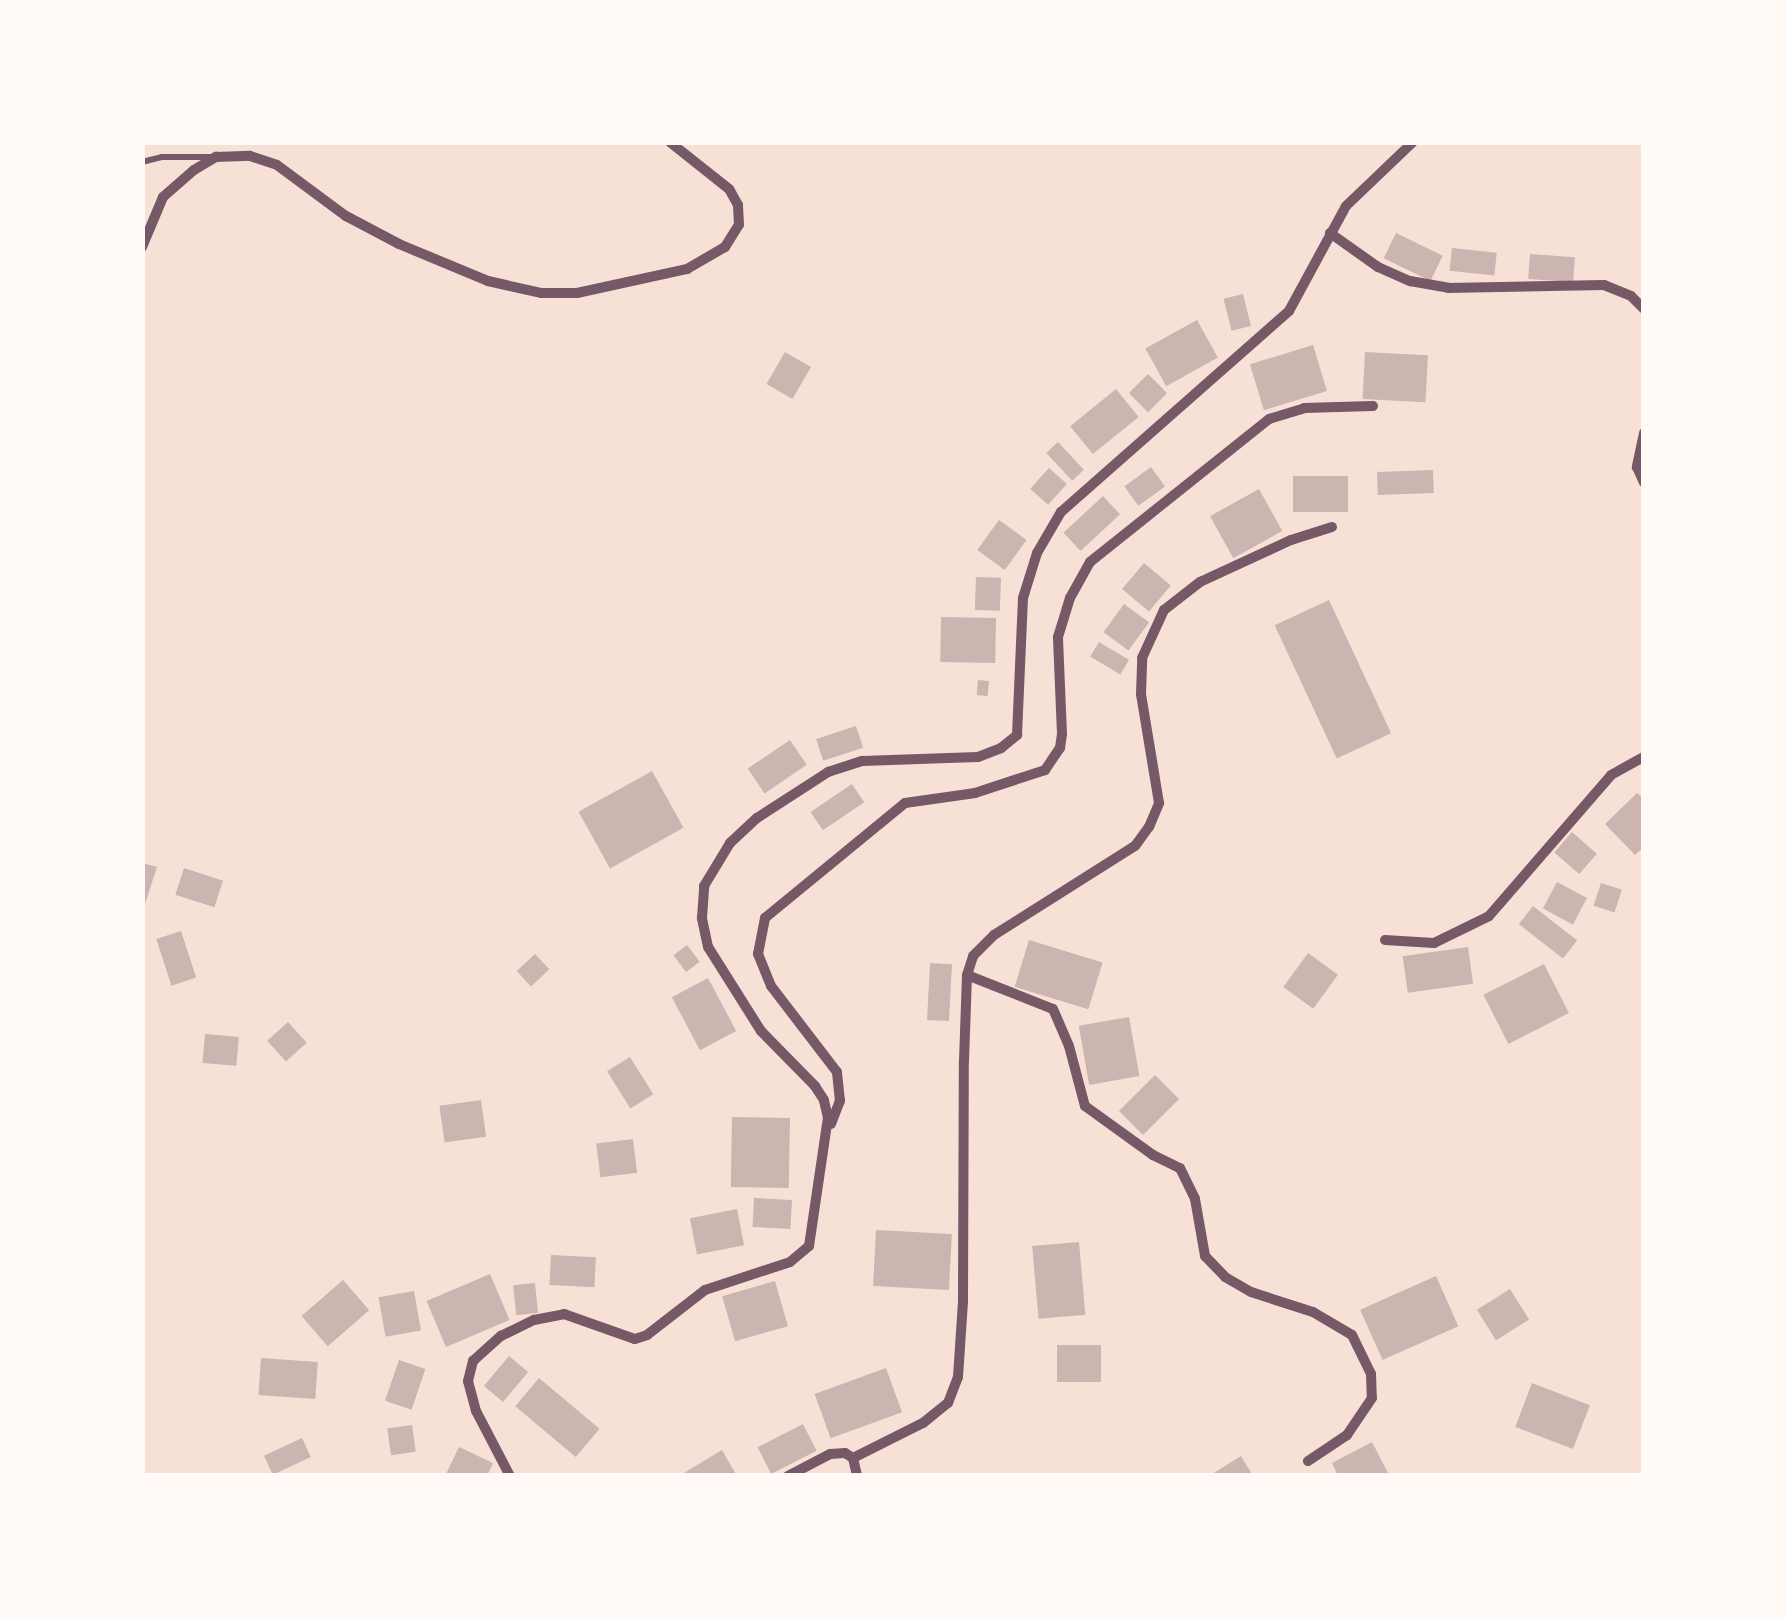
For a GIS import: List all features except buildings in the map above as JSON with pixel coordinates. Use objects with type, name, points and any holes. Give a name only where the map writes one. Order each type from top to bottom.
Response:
[{"type":"street","points":[[142,246],[163,197],[216,157],[250,156],[276,166],[346,216],[488,281],[541,293],[576,293],[687,270],[725,246],[739,225],[738,205],[729,188],[670,142]]},
{"type":"street","points":[[827,1134],[824,1100],[762,1031],[708,947],[702,918],[704,886],[730,843],[757,818],[828,772],[862,761],[978,757],[1001,748],[1016,735],[1023,598],[1037,553],[1062,512],[1289,311],[1330,233],[1367,183],[1412,142]]},
{"type":"street","points":[[1330,233],[1378,267],[1410,282],[1448,288],[1604,285],[1631,296],[1644,309]]},
{"type":"street","points":[[510,1476],[470,1398],[473,1362],[484,1350],[518,1326],[564,1314],[635,1339],[705,1290],[800,1257],[815,1229],[827,1134],[841,1086],[828,1058],[771,986],[758,954],[765,918],[905,802],[976,793],[1045,770],[1054,759],[1062,734],[1058,637],[1070,598],[1090,562],[1269,419],[1304,408],[1373,406]]},
{"type":"street","points":[[1644,432],[1637,467],[1644,482]]},
{"type":"street","points":[[854,1458],[923,1424],[948,1403],[958,1377],[962,1341],[967,975],[973,956],[994,935],[1135,846],[1149,827],[1158,803],[1141,694],[1142,658],[1164,610],[1200,582],[1291,540],[1332,527]]},
{"type":"street","points":[[1385,940],[1434,943],[1490,916],[1611,775],[1644,757]]},
{"type":"street","points":[[967,975],[1053,1008],[1069,1046],[1085,1106],[1180,1168],[1195,1199],[1205,1256],[1225,1277],[1250,1292],[1312,1312],[1352,1334],[1370,1374],[1372,1398],[1347,1435],[1308,1461]]},
{"type":"street","points":[[788,1476],[830,1454],[844,1452],[854,1458],[857,1476]]},
{"type":"lane","points":[[142,162],[162,157],[216,157]]}]
